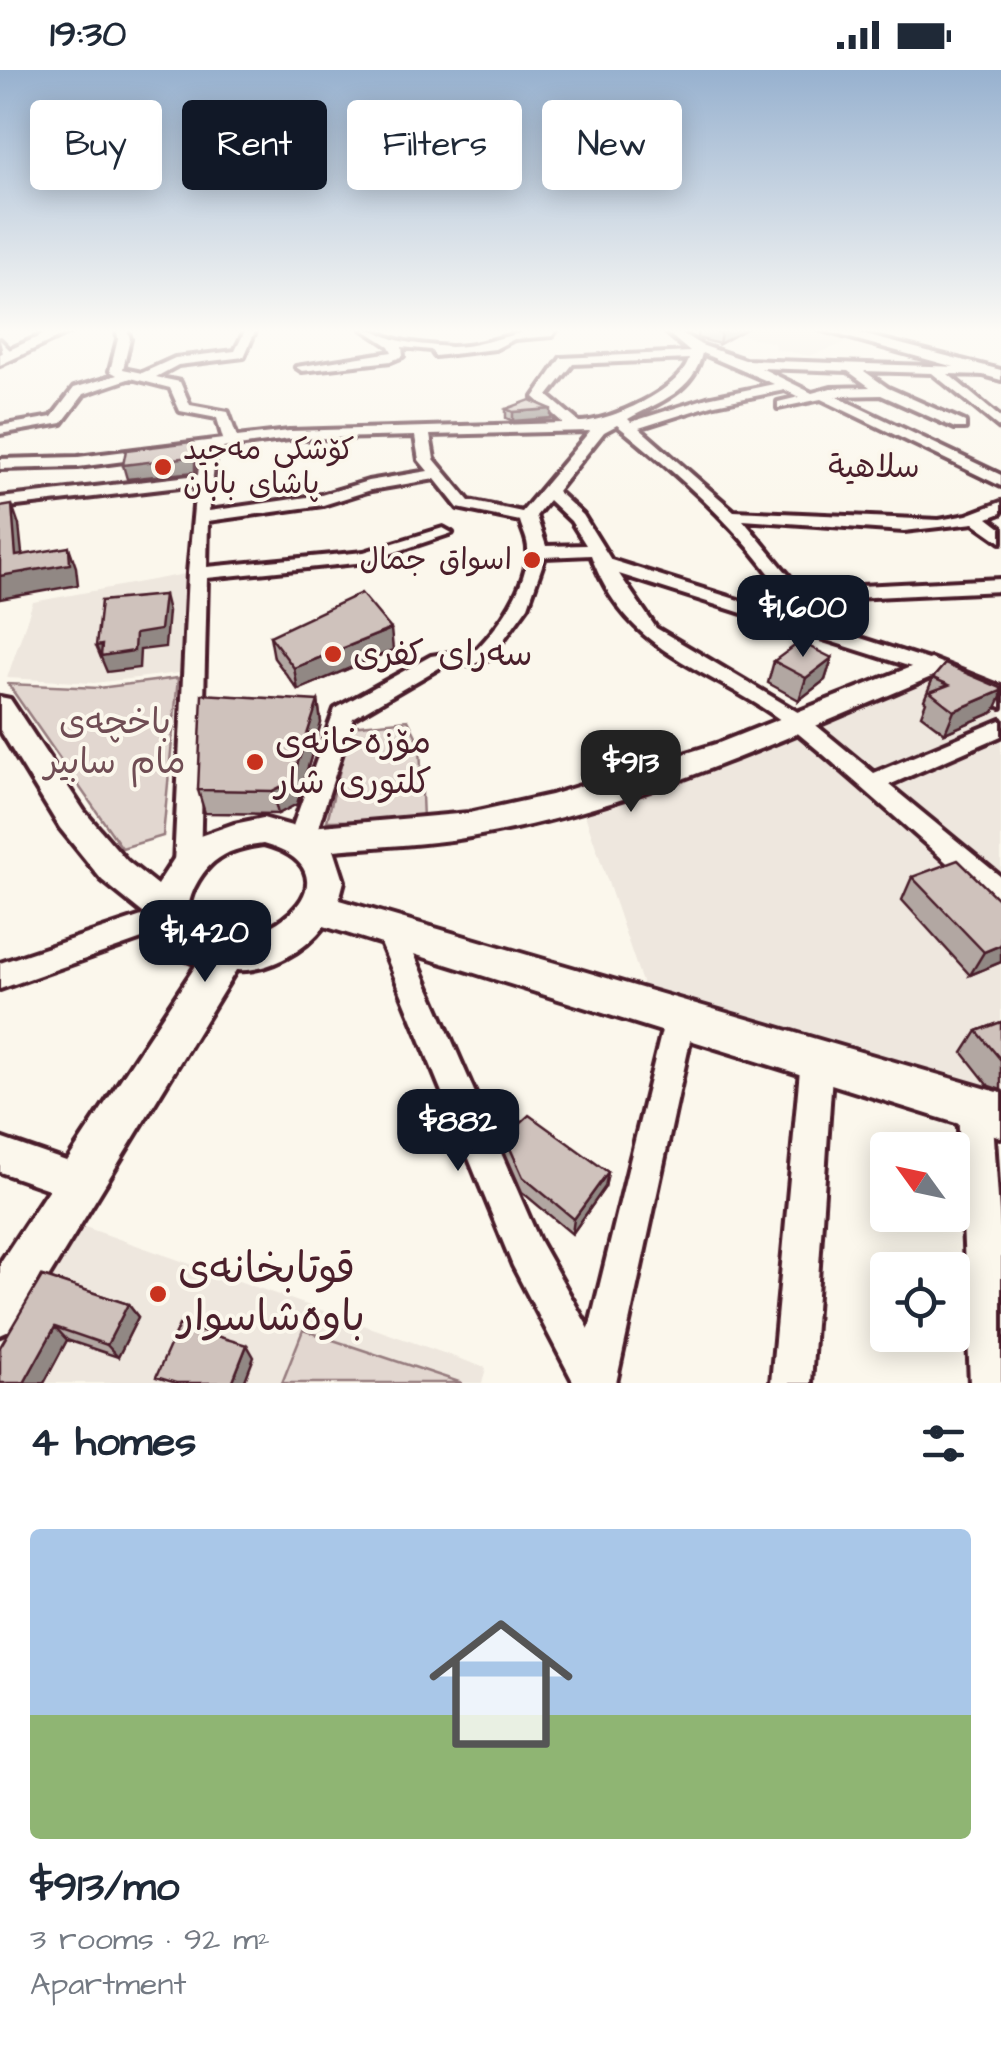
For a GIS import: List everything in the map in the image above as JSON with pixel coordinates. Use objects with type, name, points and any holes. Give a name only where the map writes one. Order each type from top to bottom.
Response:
[{"type":"street","points":[[0,430],[57,420],[76,393],[87,390]]},
{"type":"street","points":[[169,915],[169,895],[186,864],[202,705],[197,573],[200,517],[205,480],[220,444],[223,415],[188,410],[179,390]]},
{"type":"street","points":[[543,390],[541,398],[575,426]]},
{"type":"street","points":[[527,518],[617,424],[670,390]]},
{"type":"street","points":[[0,464],[67,464],[303,435],[617,424],[763,390]]},
{"type":"street","points":[[798,390],[1001,480]]},
{"type":"street","points":[[959,390],[1001,425]]},
{"type":"street","points":[[783,405],[816,396],[883,391],[960,425]]},
{"type":"street","points":[[979,408],[1001,409]]},
{"type":"street","points":[[617,424],[730,516],[797,595],[816,631]]},
{"type":"street","points":[[422,433],[425,455],[468,507],[527,518]]},
{"type":"street","points":[[200,517],[323,500],[368,486],[437,474]]},
{"type":"street","points":[[0,503],[205,480]]},
{"type":"street","points":[[548,492],[570,508],[629,612],[649,632],[798,722],[1001,893]]},
{"type":"street","points":[[730,516],[782,513],[835,523],[870,524],[978,519],[1001,507]]},
{"type":"street","points":[[301,840],[333,714],[442,658],[475,658],[513,620],[537,552],[527,518]]},
{"type":"street","points":[[978,519],[1001,537]]},
{"type":"street","points":[[197,573],[366,557],[443,533]]},
{"type":"street","points":[[537,552],[599,557],[931,667],[1001,698]]},
{"type":"street","points":[[797,595],[1001,585]]},
{"type":"street","points":[[301,840],[470,825],[526,815],[692,763],[931,667]]},
{"type":"street","points":[[0,706],[100,860],[130,888],[169,915],[188,944],[224,955],[252,954],[280,944],[303,929],[319,910],[327,888],[326,869],[317,852],[301,840],[283,834],[242,834],[222,840],[186,864]]},
{"type":"street","points":[[870,784],[1001,728]]},
{"type":"street","points":[[319,910],[988,1110],[990,1383]]},
{"type":"street","points":[[0,976],[169,915]]},
{"type":"street","points":[[390,930],[526,1253],[596,1383],[680,1018]]},
{"type":"street","points":[[0,1309],[224,955]]},
{"type":"street","points":[[791,1383],[817,1059]]},
{"type":"street","points":[[0,1155],[80,1182]]},
{"type":"shaded area","points":[[185,574],[179,673],[94,683],[7,678],[33,602]]},
{"type":"shaded area","points":[[932,675],[1001,703],[1001,1103],[646,994],[585,815]]},
{"type":"shaded area","name":"قوتابخانەی باوەشاسوار","points":[[82,1226],[486,1368],[482,1383],[0,1383],[0,1362]]},
{"type":"green space","name":"باخچەی مام سابیر","points":[[178,678],[163,836],[122,848],[8,684],[99,688]]},
{"type":"green space","points":[[408,720],[420,744],[423,820],[327,821],[351,726]]},
{"type":"green space","points":[[303,1330],[462,1383],[282,1383]]},
{"type":"building","points":[[530,400],[551,409],[506,409]]},
{"type":"building","points":[[191,442],[191,457],[123,465],[126,450]]},
{"type":"building","points":[[12,505],[16,556],[69,547],[70,564],[0,576],[0,507]]},
{"type":"building","points":[[361,593],[391,629],[294,668],[270,636]]},
{"type":"building","points":[[164,595],[160,630],[135,634],[134,651],[101,656],[102,645],[96,646],[101,601]]},
{"type":"building","points":[[800,642],[832,658],[806,678],[774,661]]},
{"type":"building","points":[[945,664],[1001,691],[954,711],[930,692],[949,685],[933,678]]},
{"type":"building","name":"مۆزەخانەی کلتوری شار","points":[[202,694],[318,701],[292,781],[272,791],[198,790]]},
{"type":"building","points":[[958,860],[1001,902],[1001,945],[984,952],[912,877]]},
{"type":"building","points":[[1001,1022],[1001,1060],[977,1031]]},
{"type":"building","points":[[529,1115],[608,1172],[574,1219],[523,1177],[505,1137]]},
{"type":"building","points":[[42,1276],[128,1304],[107,1345],[55,1327],[24,1383],[0,1383],[0,1347]]},
{"type":"building","points":[[179,1325],[247,1345],[232,1383],[176,1383],[156,1377]]},
{"type":"place","name":"کۆشکی مەجید پاشای بابان","points":[[163,467]]},
{"type":"place","name":"اسواق جمال","points":[[532,560]]},
{"type":"place","name":"سەرای کفری","points":[[333,654]]},
{"type":"place","name":"مۆزەخانەی کلتوری شار","points":[[255,762]]},
{"type":"place","name":"قوتابخانەی باوەشاسوار","points":[[158,1294]]},
{"type":"district","name":"سلاهية","points":[[874,467]]}]
